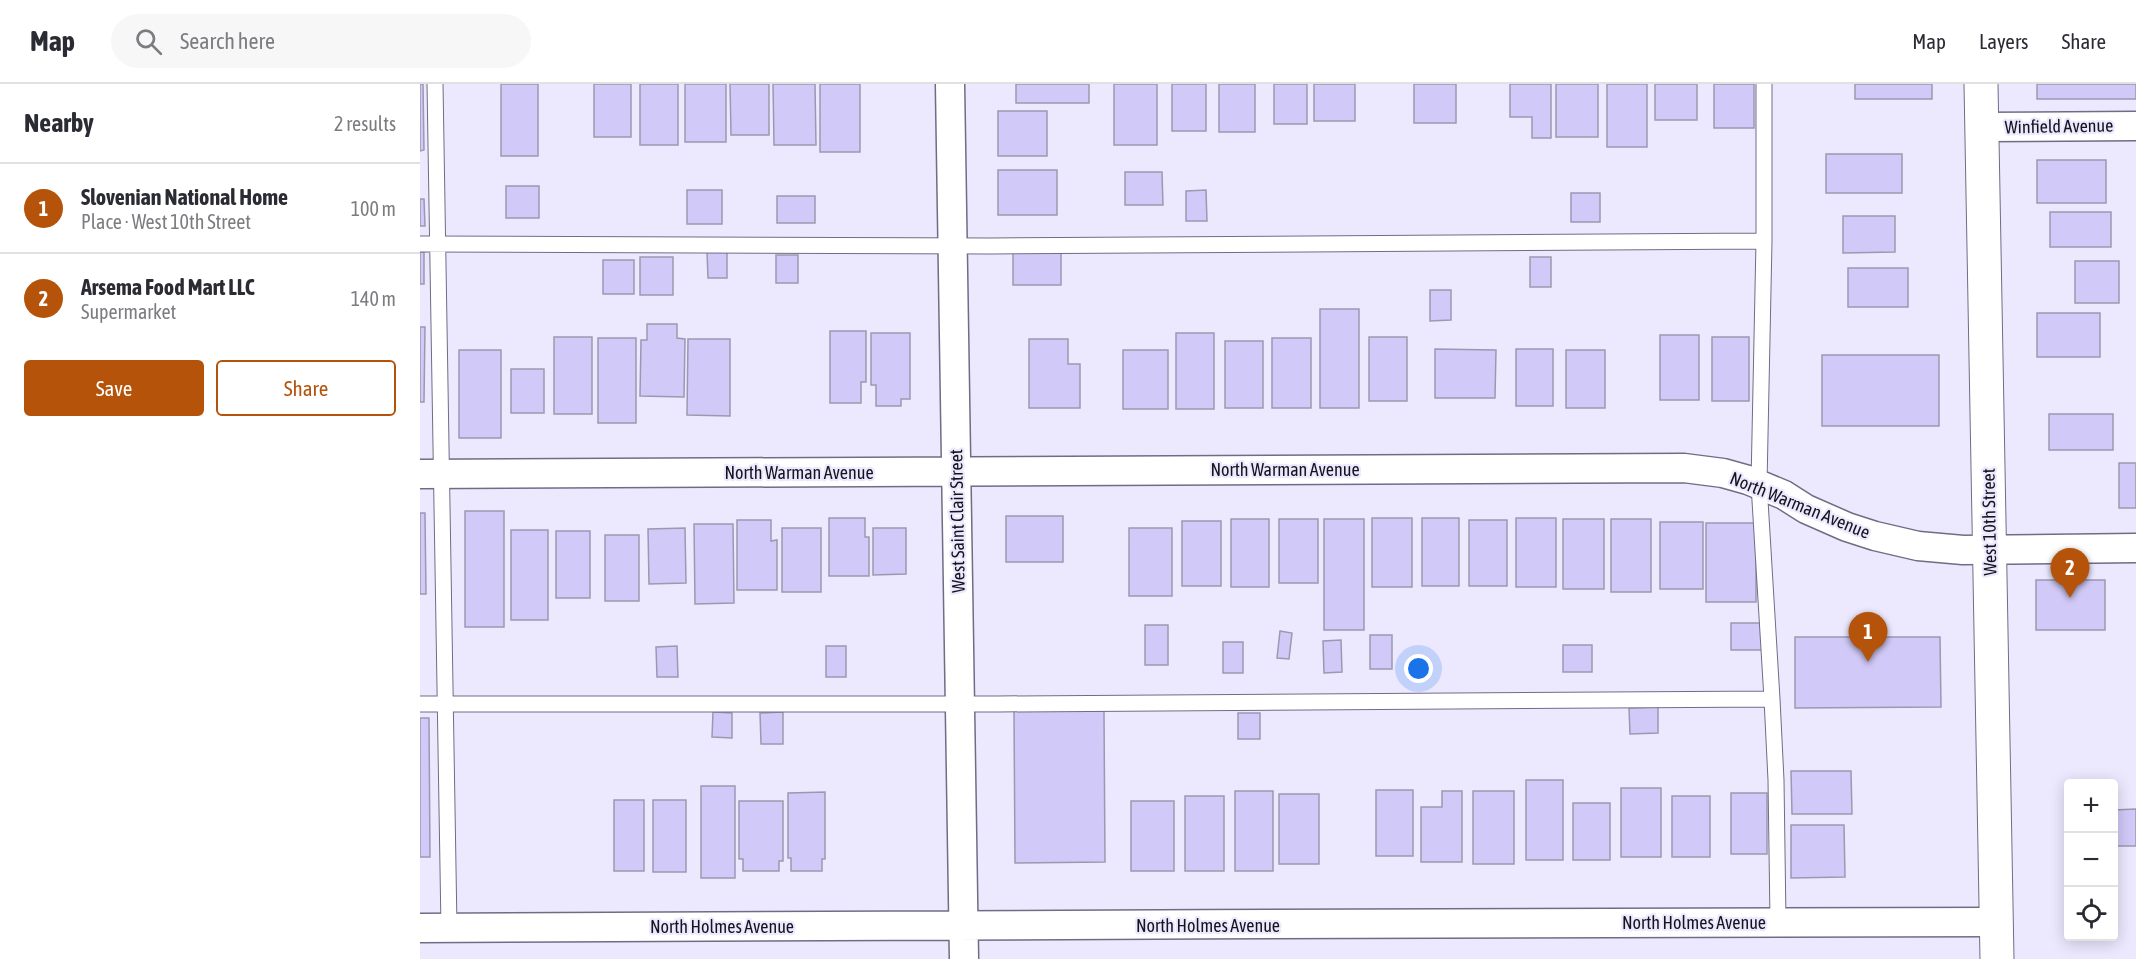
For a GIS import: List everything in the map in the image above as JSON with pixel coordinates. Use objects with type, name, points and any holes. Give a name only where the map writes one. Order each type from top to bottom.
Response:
[{"type":"main road","name":"West 10th Street","points":[[1981,84],[1997,959]]},
{"type":"street","name":"West Saint Clair Street","points":[[950,84],[964,959]]},
{"type":"street","name":"Winfield Avenue","points":[[1981,127],[2136,126]]},
{"type":"street","name":"North Warman Avenue","points":[[431,474],[1684,468],[1723,473],[1759,484],[1820,515],[1875,536],[1918,546],[1948,549],[2136,548]]},
{"type":"street","name":"North Holmes Avenue","points":[[420,928],[1778,921],[1996,922]]},
{"type":"lane","points":[[435,84],[438,244],[431,474],[445,704],[449,927]]},
{"type":"lane","points":[[1764,84],[1764,241],[1759,484],[1776,780],[1778,921]]},
{"type":"lane","points":[[420,244],[953,246],[1764,241]]},
{"type":"lane","points":[[420,704],[960,704],[1772,699]]},
{"type":"building","points":[[420,84],[423,84],[424,150],[420,151]]},
{"type":"building","points":[[501,84],[538,84],[538,156],[501,156]]},
{"type":"building","points":[[594,84],[631,84],[631,137],[594,137]]},
{"type":"building","points":[[640,84],[678,84],[678,145],[640,145]]},
{"type":"building","points":[[685,84],[726,84],[726,142],[685,142]]},
{"type":"building","points":[[730,84],[769,84],[769,135],[731,135]]},
{"type":"building","points":[[773,84],[815,84],[816,145],[774,145]]},
{"type":"building","points":[[820,84],[860,84],[860,152],[820,152]]},
{"type":"building","points":[[1016,84],[1089,84],[1089,103],[1016,103]]},
{"type":"building","points":[[1114,84],[1157,84],[1157,145],[1114,145]]},
{"type":"building","points":[[1172,84],[1206,84],[1206,131],[1172,131]]},
{"type":"building","points":[[1219,84],[1255,84],[1255,132],[1219,132]]},
{"type":"building","points":[[1274,84],[1307,84],[1307,124],[1274,124]]},
{"type":"building","points":[[1314,84],[1355,84],[1355,121],[1314,121]]},
{"type":"building","points":[[1414,84],[1456,84],[1456,123],[1414,123]]},
{"type":"building","points":[[1510,84],[1551,84],[1551,138],[1532,138],[1532,117],[1510,117]]},
{"type":"building","points":[[1556,84],[1598,84],[1598,137],[1556,137]]},
{"type":"building","points":[[1607,84],[1647,84],[1647,147],[1607,147]]},
{"type":"building","points":[[1655,84],[1697,84],[1697,120],[1655,120]]},
{"type":"building","points":[[1714,84],[1754,84],[1754,128],[1714,128]]},
{"type":"building","points":[[1855,84],[1932,84],[1932,99],[1855,99]]},
{"type":"building","points":[[2037,84],[2136,84],[2136,99],[2037,99]]},
{"type":"building","points":[[998,111],[1047,111],[1047,156],[998,156]]},
{"type":"building","points":[[1826,154],[1902,154],[1902,193],[1826,193]]},
{"type":"building","points":[[2037,160],[2106,160],[2106,203],[2037,203]]},
{"type":"building","points":[[998,170],[1057,170],[1057,215],[998,215]]},
{"type":"building","points":[[1125,172],[1162,172],[1163,205],[1125,205]]},
{"type":"building","points":[[506,186],[539,186],[539,218],[506,218]]},
{"type":"building","points":[[687,190],[722,190],[722,224],[687,224]]},
{"type":"building","points":[[1206,190],[1207,221],[1186,221],[1186,191]]},
{"type":"building","points":[[1571,193],[1600,193],[1600,222],[1571,222]]},
{"type":"building","points":[[777,196],[815,196],[815,223],[777,223]]},
{"type":"building","points":[[420,199],[424,199],[425,226],[420,226]]},
{"type":"building","points":[[2050,212],[2111,212],[2111,247],[2050,247]]},
{"type":"building","points":[[1843,216],[1895,216],[1895,252],[1843,253]]},
{"type":"building","points":[[420,252],[424,252],[424,284],[420,284]]},
{"type":"building","points":[[707,252],[727,252],[727,278],[708,278]]},
{"type":"building","points":[[1013,253],[1061,253],[1061,285],[1013,285]]},
{"type":"building","points":[[776,255],[798,255],[798,283],[776,283]]},
{"type":"building","points":[[640,257],[673,257],[673,295],[640,295]]},
{"type":"building","points":[[1530,257],[1551,257],[1551,287],[1530,287]]},
{"type":"building","points":[[603,260],[634,260],[634,294],[603,294]]},
{"type":"building","points":[[2075,261],[2119,261],[2119,303],[2075,303]]},
{"type":"building","points":[[1848,268],[1908,268],[1908,307],[1848,307]]},
{"type":"building","points":[[1430,290],[1451,290],[1451,320],[1430,321]]},
{"type":"building","points":[[1320,309],[1359,309],[1359,408],[1320,408]]},
{"type":"building","points":[[2037,313],[2100,313],[2100,357],[2037,357]]},
{"type":"building","points":[[647,324],[677,324],[677,338],[685,339],[684,397],[640,396],[641,340],[647,340]]},
{"type":"building","points":[[420,327],[425,327],[424,402],[420,402]]},
{"type":"building","points":[[830,331],[866,331],[866,382],[861,382],[861,403],[830,403]]},
{"type":"building","points":[[871,333],[910,333],[910,399],[901,399],[901,406],[876,406],[876,385],[871,385]]},
{"type":"building","points":[[1176,333],[1214,333],[1214,409],[1176,409]]},
{"type":"building","points":[[1660,335],[1699,335],[1699,400],[1660,400]]},
{"type":"building","points":[[554,337],[592,337],[592,414],[554,414]]},
{"type":"building","points":[[1369,337],[1407,337],[1407,401],[1369,401]]},
{"type":"building","points":[[1712,337],[1749,337],[1749,401],[1712,401]]},
{"type":"building","points":[[598,338],[636,338],[636,423],[598,423]]},
{"type":"building","points":[[1272,338],[1311,338],[1311,408],[1272,408]]},
{"type":"building","points":[[688,339],[730,339],[730,416],[687,415]]},
{"type":"building","points":[[1029,339],[1068,339],[1068,364],[1080,364],[1080,408],[1029,408]]},
{"type":"building","points":[[1225,341],[1263,341],[1263,408],[1225,408]]},
{"type":"building","points":[[1435,349],[1496,350],[1495,398],[1435,398]]},
{"type":"building","points":[[1516,349],[1553,349],[1553,406],[1516,406]]},
{"type":"building","points":[[459,350],[501,350],[501,438],[459,438]]},
{"type":"building","points":[[1123,350],[1168,350],[1168,409],[1123,409]]},
{"type":"building","points":[[1566,350],[1605,350],[1605,408],[1566,408]]},
{"type":"building","points":[[1822,355],[1939,355],[1939,426],[1822,426]]},
{"type":"building","points":[[511,369],[544,369],[544,413],[511,413]]},
{"type":"building","points":[[2049,414],[2113,414],[2113,450],[2049,450]]},
{"type":"building","points":[[2119,463],[2136,463],[2136,508],[2119,508]]},
{"type":"building","points":[[465,511],[504,511],[504,627],[465,627]]},
{"type":"building","points":[[420,513],[425,513],[426,594],[420,594]]},
{"type":"building","points":[[1006,516],[1063,516],[1063,562],[1006,562]]},
{"type":"building","points":[[829,518],[865,518],[865,537],[869,537],[869,576],[829,576]]},
{"type":"building","points":[[1372,518],[1412,518],[1412,587],[1372,587]]},
{"type":"building","points":[[1422,518],[1459,518],[1459,586],[1422,586]]},
{"type":"building","points":[[1516,518],[1556,518],[1556,587],[1516,587]]},
{"type":"building","points":[[1231,519],[1269,519],[1269,587],[1231,587]]},
{"type":"building","points":[[1279,519],[1318,519],[1318,583],[1279,583]]},
{"type":"building","points":[[1324,519],[1364,519],[1364,630],[1324,630]]},
{"type":"building","points":[[1563,519],[1604,519],[1604,589],[1563,589]]},
{"type":"building","points":[[1611,519],[1651,519],[1651,592],[1611,592]]},
{"type":"building","points":[[737,520],[771,520],[771,541],[777,540],[777,590],[737,590]]},
{"type":"building","points":[[1469,520],[1507,520],[1507,586],[1469,586]]},
{"type":"building","points":[[1182,521],[1221,521],[1221,586],[1182,586]]},
{"type":"building","points":[[1660,522],[1703,522],[1703,589],[1660,589]]},
{"type":"building","points":[[1706,523],[1756,523],[1756,602],[1706,602]]},
{"type":"building","points":[[694,524],[733,524],[734,603],[695,604]]},
{"type":"building","points":[[685,528],[686,583],[649,584],[648,529]]},
{"type":"building","points":[[782,528],[821,528],[821,592],[782,592]]},
{"type":"building","points":[[873,528],[906,528],[906,574],[873,575]]},
{"type":"building","points":[[1129,528],[1172,528],[1172,596],[1129,596]]},
{"type":"building","points":[[511,530],[548,530],[548,620],[511,620]]},
{"type":"building","points":[[556,531],[590,531],[590,598],[556,598]]},
{"type":"building","points":[[605,535],[639,535],[639,601],[605,601]]},
{"type":"building","points":[[2036,580],[2105,580],[2105,630],[2036,630]]},
{"type":"building","points":[[1731,623],[1763,623],[1763,650],[1731,650]]},
{"type":"building","points":[[1145,625],[1168,625],[1168,665],[1145,665]]},
{"type":"building","points":[[1280,631],[1292,633],[1289,659],[1277,658]]},
{"type":"building","points":[[1370,635],[1392,635],[1392,669],[1370,669]]},
{"type":"building","points":[[1795,637],[1940,637],[1941,707],[1795,708]]},
{"type":"building","points":[[1341,640],[1342,672],[1324,673],[1323,641]]},
{"type":"building","points":[[1223,642],[1243,642],[1243,673],[1223,673]]},
{"type":"building","points":[[1563,645],[1592,645],[1592,672],[1563,672]]},
{"type":"building","points":[[677,646],[678,677],[657,677],[656,647]]},
{"type":"building","points":[[826,646],[846,646],[846,677],[826,677]]},
{"type":"building","points":[[1658,707],[1658,733],[1630,734],[1629,708]]},
{"type":"building","points":[[1014,711],[1104,711],[1105,862],[1015,863]]},
{"type":"building","points":[[713,712],[732,713],[732,738],[712,737]]},
{"type":"building","points":[[783,712],[783,744],[761,744],[760,713]]},
{"type":"building","points":[[1238,713],[1260,713],[1260,739],[1238,739]]},
{"type":"building","points":[[420,718],[429,718],[430,857],[420,857]]},
{"type":"building","points":[[1791,771],[1851,771],[1852,814],[1792,814]]},
{"type":"building","points":[[1526,780],[1563,780],[1563,860],[1526,860]]},
{"type":"building","points":[[701,786],[735,786],[735,878],[701,878]]},
{"type":"building","points":[[1621,788],[1661,788],[1661,857],[1621,857]]},
{"type":"building","points":[[1376,790],[1413,790],[1413,856],[1376,856]]},
{"type":"building","points":[[1235,791],[1273,791],[1273,871],[1235,871]]},
{"type":"building","points":[[1442,791],[1462,791],[1462,862],[1421,862],[1421,807],[1442,807]]},
{"type":"building","points":[[1473,791],[1514,791],[1514,864],[1473,864]]},
{"type":"building","points":[[825,792],[825,859],[822,859],[822,871],[791,871],[791,858],[788,858],[788,793]]},
{"type":"building","points":[[1731,793],[1767,793],[1767,854],[1731,854]]},
{"type":"building","points":[[1279,794],[1319,794],[1319,864],[1279,864]]},
{"type":"building","points":[[1185,796],[1224,796],[1224,871],[1185,871]]},
{"type":"building","points":[[1672,796],[1710,796],[1710,857],[1672,857]]},
{"type":"building","points":[[614,800],[644,800],[644,871],[614,871]]},
{"type":"building","points":[[653,800],[686,800],[686,872],[653,872]]},
{"type":"building","points":[[739,801],[783,801],[783,861],[779,861],[779,871],[743,871],[743,859],[739,859]]},
{"type":"building","points":[[1131,801],[1174,801],[1174,871],[1131,871]]},
{"type":"building","points":[[1573,803],[1610,803],[1610,860],[1573,860]]},
{"type":"building","points":[[2136,809],[2136,846],[2118,846],[2118,810]]},
{"type":"building","points":[[1791,825],[1844,825],[1845,877],[1791,878]]},
{"type":"place","name":"Arsema Food Mart LLC","points":[[2070,598]]},
{"type":"place","name":"Slovenian National Home","points":[[1868,662]]}]
